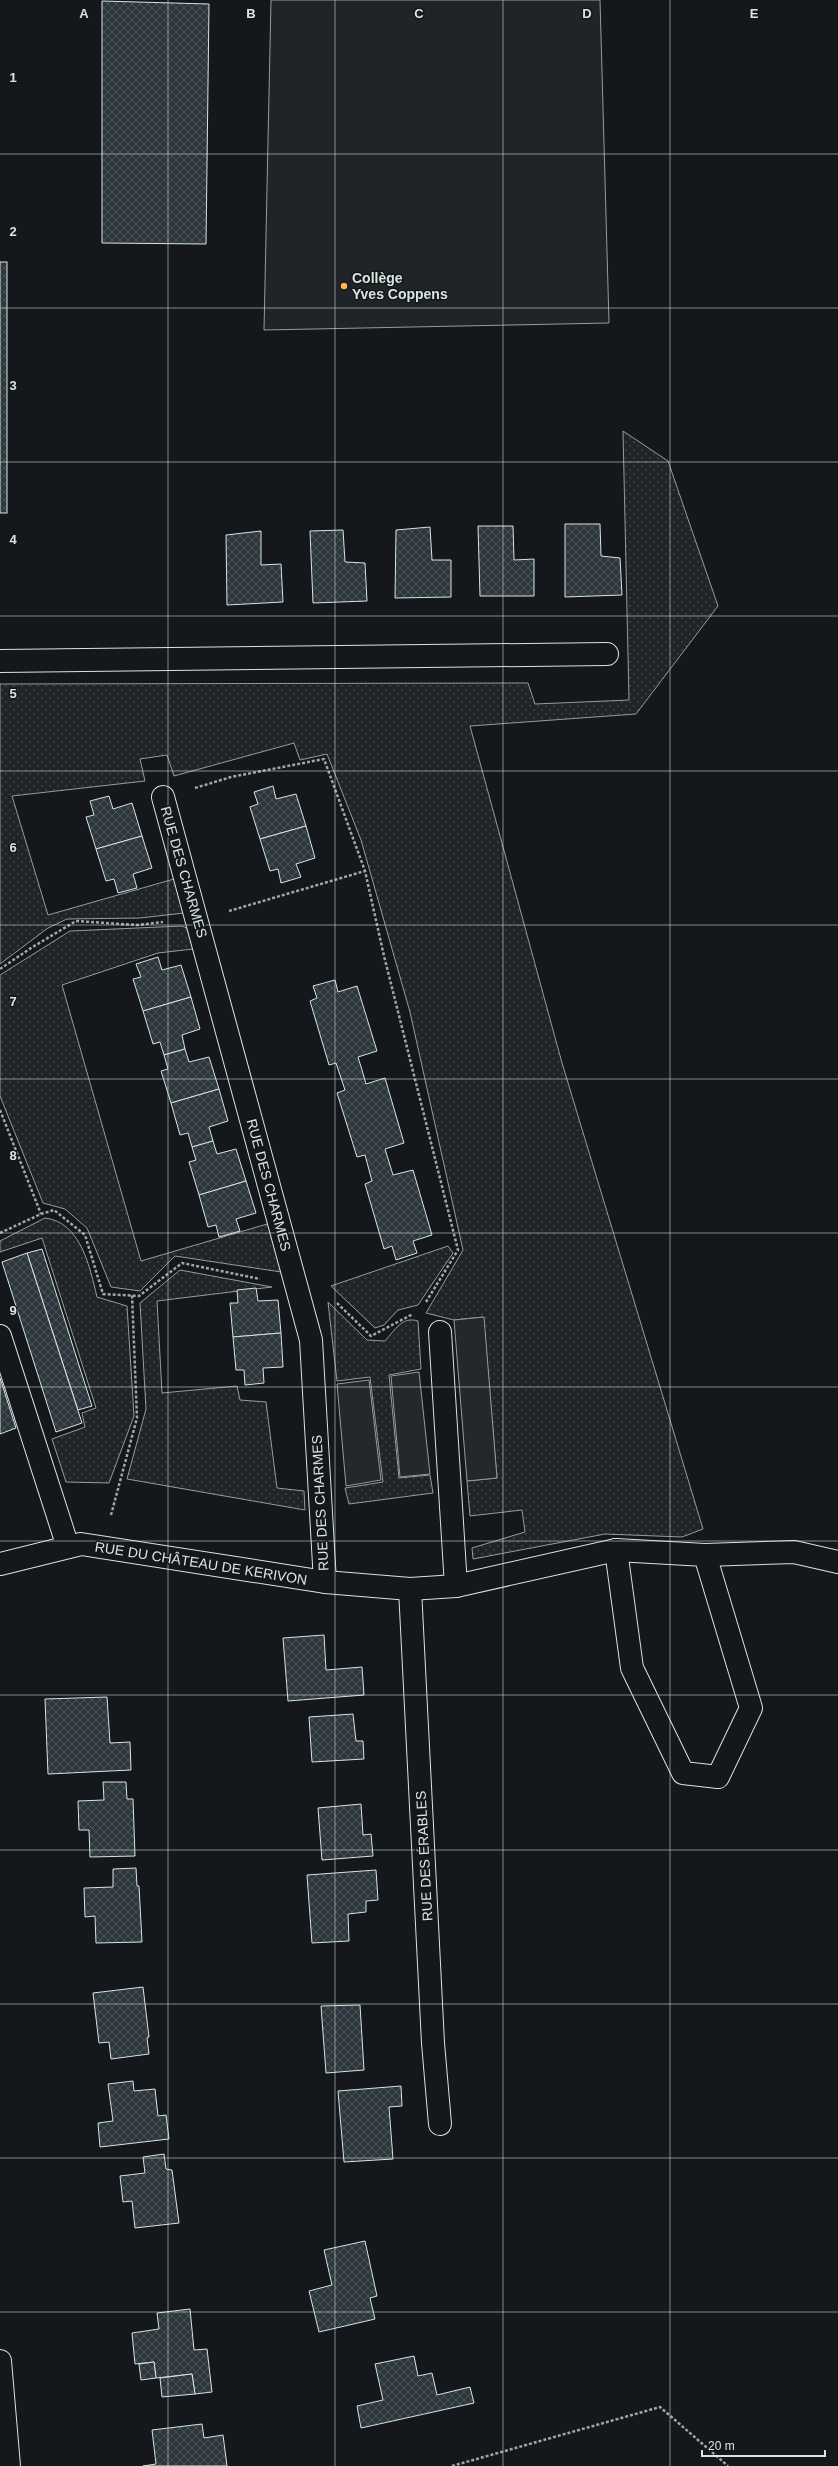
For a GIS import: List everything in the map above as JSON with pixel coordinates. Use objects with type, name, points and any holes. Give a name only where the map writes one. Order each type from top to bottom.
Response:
[{"type":"street","points":[[0,661],[607,654]]},
{"type":"street","name":"RUE DES CHARMES","points":[[163,797],[311,1340],[325,1582]]},
{"type":"street","points":[[440,1332],[456,1586]]},
{"type":"street","points":[[0,1336],[68,1547]]},
{"type":"street","name":"RUE DU CHÂTEAU DE KERIVON","points":[[0,1564],[81,1544],[325,1582],[410,1589],[456,1586],[616,1550],[705,1555],[794,1552],[838,1562]]},
{"type":"street","points":[[616,1550],[632,1668],[683,1772],[718,1777],[751,1708],[705,1555]]},
{"type":"street","name":"RUE DES ÉRABLES","points":[[410,1589],[433,2043],[440,2124]]},
{"type":"street","points":[[0,2362],[9,2466]]},
{"type":"path","points":[[163,797],[231,777],[324,759],[365,871],[384,956],[458,1250],[423,1306]]},
{"type":"path","points":[[0,1110],[41,1214]]},
{"type":"path","points":[[0,1233],[41,1214],[54,1210],[85,1235],[103,1294],[139,1296],[182,1263],[296,1286],[333,1299],[371,1336],[409,1315],[419,1312]]},
{"type":"path","points":[[102,1547],[137,1418],[132,1296]]},
{"type":"path","points":[[452,2466],[660,2407],[728,2466]]},
{"type":"shaded area","points":[[271,0],[600,0],[609,323],[264,330]]},
{"type":"shaded area","points":[[623,431],[668,461],[718,606],[636,714],[470,726],[562,1063],[703,1529],[682,1537],[605,1534],[473,1559],[472,1548],[525,1532],[522,1510],[470,1516],[467,1481],[497,1478],[483,1317],[454,1320],[426,1313],[463,1250],[410,1012],[361,840],[327,754],[300,760],[294,743],[174,776],[167,755],[140,759],[145,781],[12,796],[48,915],[174,879],[184,913],[140,918],[67,919],[48,928],[0,964],[0,684],[528,683],[535,704],[629,700]]},
{"type":"shaded area","points":[[182,926],[191,930],[193,949],[158,953],[62,985],[141,1261],[274,1222],[288,1273],[175,1256],[140,1291],[111,1287],[87,1228],[65,1209],[43,1203],[0,1096],[0,975],[70,931]]},
{"type":"shaded area","points":[[45,1218],[57,1221],[67,1228],[75,1237],[87,1260],[97,1297],[127,1306],[134,1416],[109,1483],[66,1482],[52,1439],[85,1427],[82,1413],[96,1408],[42,1238],[0,1252],[0,1241]]},
{"type":"shaded area","points":[[448,1246],[453,1253],[418,1305],[398,1310],[384,1325],[375,1328],[331,1286]]},
{"type":"shaded area","points":[[180,1270],[272,1287],[157,1301],[162,1393],[237,1386],[240,1400],[266,1402],[277,1488],[304,1491],[305,1510],[127,1479],[146,1409],[140,1303]]},
{"type":"shaded area","points":[[328,1302],[367,1340],[385,1341],[403,1322],[408,1320],[418,1321],[421,1369],[389,1375],[399,1478],[430,1475],[433,1493],[349,1504],[345,1488],[383,1482],[370,1377],[337,1381]]},
{"type":"shaded area","points":[[484,1317],[497,1478],[467,1481],[454,1320]]},
{"type":"shaded area","points":[[419,1372],[430,1474],[400,1477],[391,1376]]},
{"type":"shaded area","points":[[369,1380],[381,1480],[346,1486],[337,1384]]},
{"type":"building","points":[[102,1],[209,4],[206,244],[102,243]]},
{"type":"building","points":[[0,262],[7,262],[7,513],[0,513]]},
{"type":"building","points":[[565,524],[600,524],[601,556],[620,558],[622,595],[565,597]]},
{"type":"building","points":[[478,526],[513,526],[514,560],[534,559],[534,596],[480,596]]},
{"type":"building","points":[[430,527],[432,560],[451,560],[451,597],[395,598],[396,530]]},
{"type":"building","points":[[343,530],[345,562],[365,563],[367,601],[313,603],[310,531]]},
{"type":"building","points":[[261,531],[261,565],[281,564],[283,602],[227,605],[226,535]]},
{"type":"building","points":[[273,786],[276,799],[296,794],[306,826],[260,839],[250,807],[258,804],[254,792]]},
{"type":"building","points":[[109,796],[113,809],[132,803],[142,836],[96,849],[86,817],[94,815],[90,801]]},
{"type":"building","points":[[306,826],[315,858],[296,864],[301,877],[281,883],[278,869],[270,871],[260,839]]},
{"type":"building","points":[[142,836],[152,868],[133,874],[137,888],[118,893],[114,879],[106,881],[96,849]]},
{"type":"building","points":[[158,957],[162,970],[181,965],[191,997],[143,1011],[133,979],[141,977],[136,964]]},
{"type":"building","points":[[335,980],[338,992],[357,986],[377,1051],[358,1057],[366,1084],[385,1078],[404,1143],[385,1149],[393,1175],[413,1170],[432,1235],[413,1241],[417,1253],[396,1260],[392,1246],[384,1249],[365,1184],[372,1181],[365,1155],[357,1157],[337,1093],[345,1090],[336,1063],[329,1065],[310,1001],[317,998],[313,986]]},
{"type":"building","points":[[191,997],[200,1029],[182,1035],[185,1049],[164,1055],[160,1042],[153,1044],[143,1011]]},
{"type":"building","points":[[185,1049],[189,1062],[209,1057],[219,1089],[171,1103],[161,1071],[168,1069],[164,1055]]},
{"type":"building","points":[[219,1089],[228,1121],[209,1127],[213,1141],[192,1147],[188,1133],[180,1135],[171,1103]]},
{"type":"building","points":[[213,1141],[217,1154],[236,1149],[246,1181],[199,1195],[189,1162],[196,1160],[192,1147]]},
{"type":"building","points":[[246,1181],[256,1213],[236,1219],[240,1231],[219,1237],[216,1225],[208,1227],[199,1195]]},
{"type":"building","points":[[42,1249],[92,1406],[78,1410],[27,1253]]},
{"type":"building","points":[[27,1253],[82,1423],[56,1432],[2,1262]]},
{"type":"building","points":[[256,1288],[258,1301],[278,1300],[281,1333],[233,1337],[230,1303],[238,1303],[237,1290]]},
{"type":"building","points":[[281,1333],[283,1367],[263,1368],[264,1383],[245,1385],[244,1370],[236,1370],[233,1337]]},
{"type":"building","points":[[0,1378],[16,1428],[0,1434]]},
{"type":"building","points":[[324,1635],[326,1670],[362,1667],[364,1695],[288,1701],[283,1638]]},
{"type":"building","points":[[107,1697],[110,1743],[130,1742],[131,1770],[48,1774],[45,1699]]},
{"type":"building","points":[[353,1714],[356,1741],[363,1741],[364,1759],[312,1762],[309,1717]]},
{"type":"building","points":[[103,1782],[126,1782],[127,1799],[133,1799],[135,1856],[90,1857],[89,1830],[79,1830],[78,1801],[104,1800]]},
{"type":"building","points":[[361,1804],[363,1835],[371,1834],[373,1856],[322,1860],[318,1808]]},
{"type":"building","points":[[136,1868],[137,1886],[139,1886],[142,1942],[96,1943],[95,1916],[85,1917],[84,1888],[113,1887],[113,1869]]},
{"type":"building","points":[[376,1870],[378,1900],[366,1901],[366,1912],[348,1914],[349,1941],[312,1943],[307,1875]]},
{"type":"building","points":[[143,1987],[149,2037],[147,2038],[149,2054],[111,2059],[109,2042],[99,2043],[93,1993]]},
{"type":"building","points":[[360,2005],[364,2070],[326,2073],[321,2006]]},
{"type":"building","points":[[133,2081],[134,2091],[155,2089],[158,2116],[166,2115],[169,2139],[100,2147],[98,2123],[113,2121],[108,2084]]},
{"type":"building","points":[[401,2086],[402,2106],[389,2107],[393,2159],[344,2162],[338,2091]]},
{"type":"building","points":[[164,2154],[166,2169],[172,2170],[179,2223],[135,2228],[132,2201],[123,2202],[120,2176],[145,2173],[143,2157]]},
{"type":"building","points":[[365,2241],[377,2296],[370,2298],[375,2319],[319,2332],[309,2291],[332,2285],[324,2250]]},
{"type":"building","points":[[190,2309],[194,2350],[207,2349],[212,2392],[195,2394],[192,2374],[156,2378],[154,2362],[135,2364],[132,2333],[159,2329],[157,2313]]},
{"type":"building","points":[[414,2356],[418,2376],[432,2373],[437,2395],[470,2387],[474,2403],[361,2428],[357,2406],[383,2400],[375,2364]]},
{"type":"building","points":[[154,2362],[156,2378],[141,2380],[139,2364]]},
{"type":"building","points":[[192,2374],[195,2394],[162,2397],[160,2378]]},
{"type":"building","points":[[202,2424],[204,2438],[223,2435],[227,2466],[143,2466],[156,2464],[152,2430]]},
{"type":"place","name":"Collège Yves Coppens","points":[[344,286]]}]
